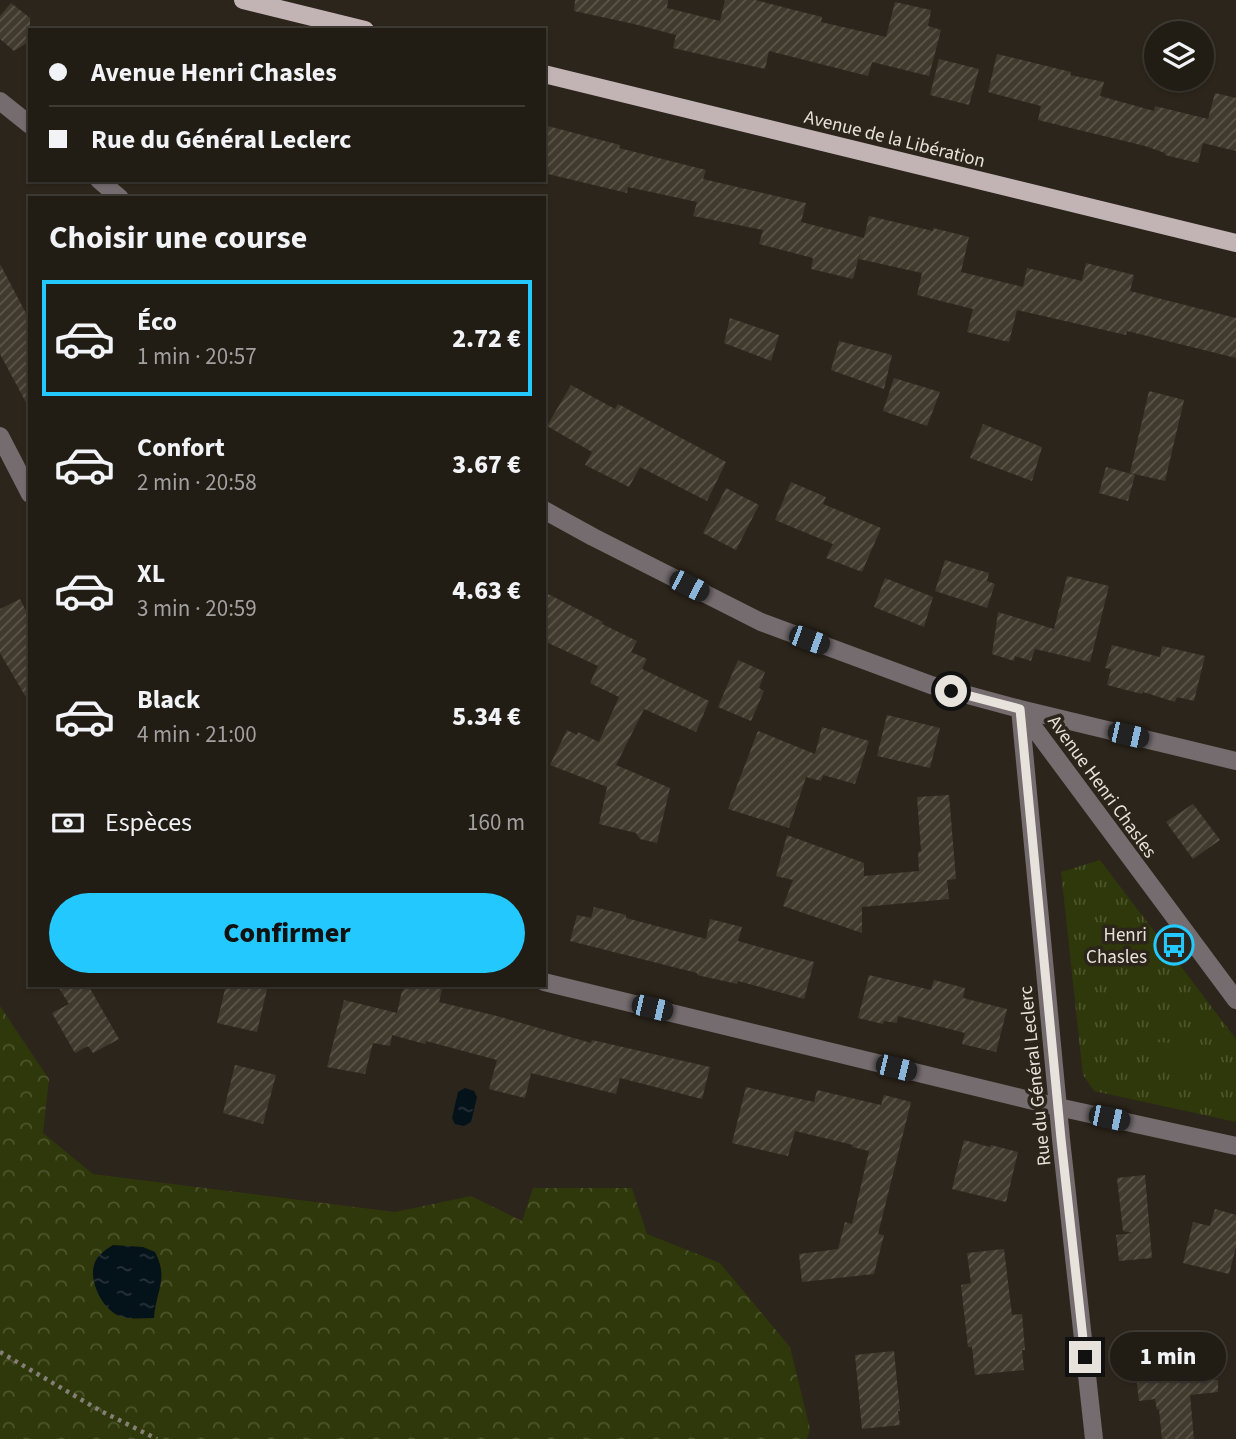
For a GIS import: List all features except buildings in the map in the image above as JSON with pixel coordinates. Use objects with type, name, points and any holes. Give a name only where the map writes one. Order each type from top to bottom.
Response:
[{"type":"main road","points":[[243,0],[357,28]]},
{"type":"main road","name":"Avenue de la Libération","points":[[546,74],[1236,243]]},
{"type":"street","points":[[0,101],[28,123]]},
{"type":"street","points":[[101,182],[118,196]]},
{"type":"street","points":[[0,436],[28,490]]},
{"type":"street","name":"Avenue Henri Chasles","points":[[546,511],[761,622],[931,685],[1020,709],[1236,1000]]},
{"type":"street","points":[[1020,709],[1236,761]]},
{"type":"street","name":"Rue du Général Leclerc","points":[[1020,709],[1058,1107],[1094,1439]]},
{"type":"street","points":[[546,982],[1058,1107],[1236,1146]]},
{"type":"path","points":[[0,1352],[99,1410],[157,1439]]},
{"type":"green space","points":[[1100,860],[1236,1039],[1236,1122],[1094,1091],[1083,1075],[1061,872]]},
{"type":"green space","points":[[0,1006],[49,1079],[43,1133],[93,1174],[395,1212],[471,1196],[522,1221],[533,1188],[632,1188],[647,1234],[720,1263],[790,1347],[810,1429],[807,1439],[0,1439]]},
{"type":"green space","points":[[1157,1042],[1208,1046],[1206,1067],[1155,1062]]},
{"type":"water","points":[[465,1088],[474,1091],[477,1097],[471,1122],[464,1126],[455,1124],[452,1118],[458,1092]]},
{"type":"water","points":[[113,1245],[143,1247],[155,1252],[161,1277],[154,1318],[120,1316],[108,1308],[99,1295],[93,1272],[95,1261]]},
{"type":"place","name":"Henri Chasles","points":[[1174,945]]},
{"type":"route","points":[[951,691],[1020,709],[1061,1139],[1085,1357]]}]
